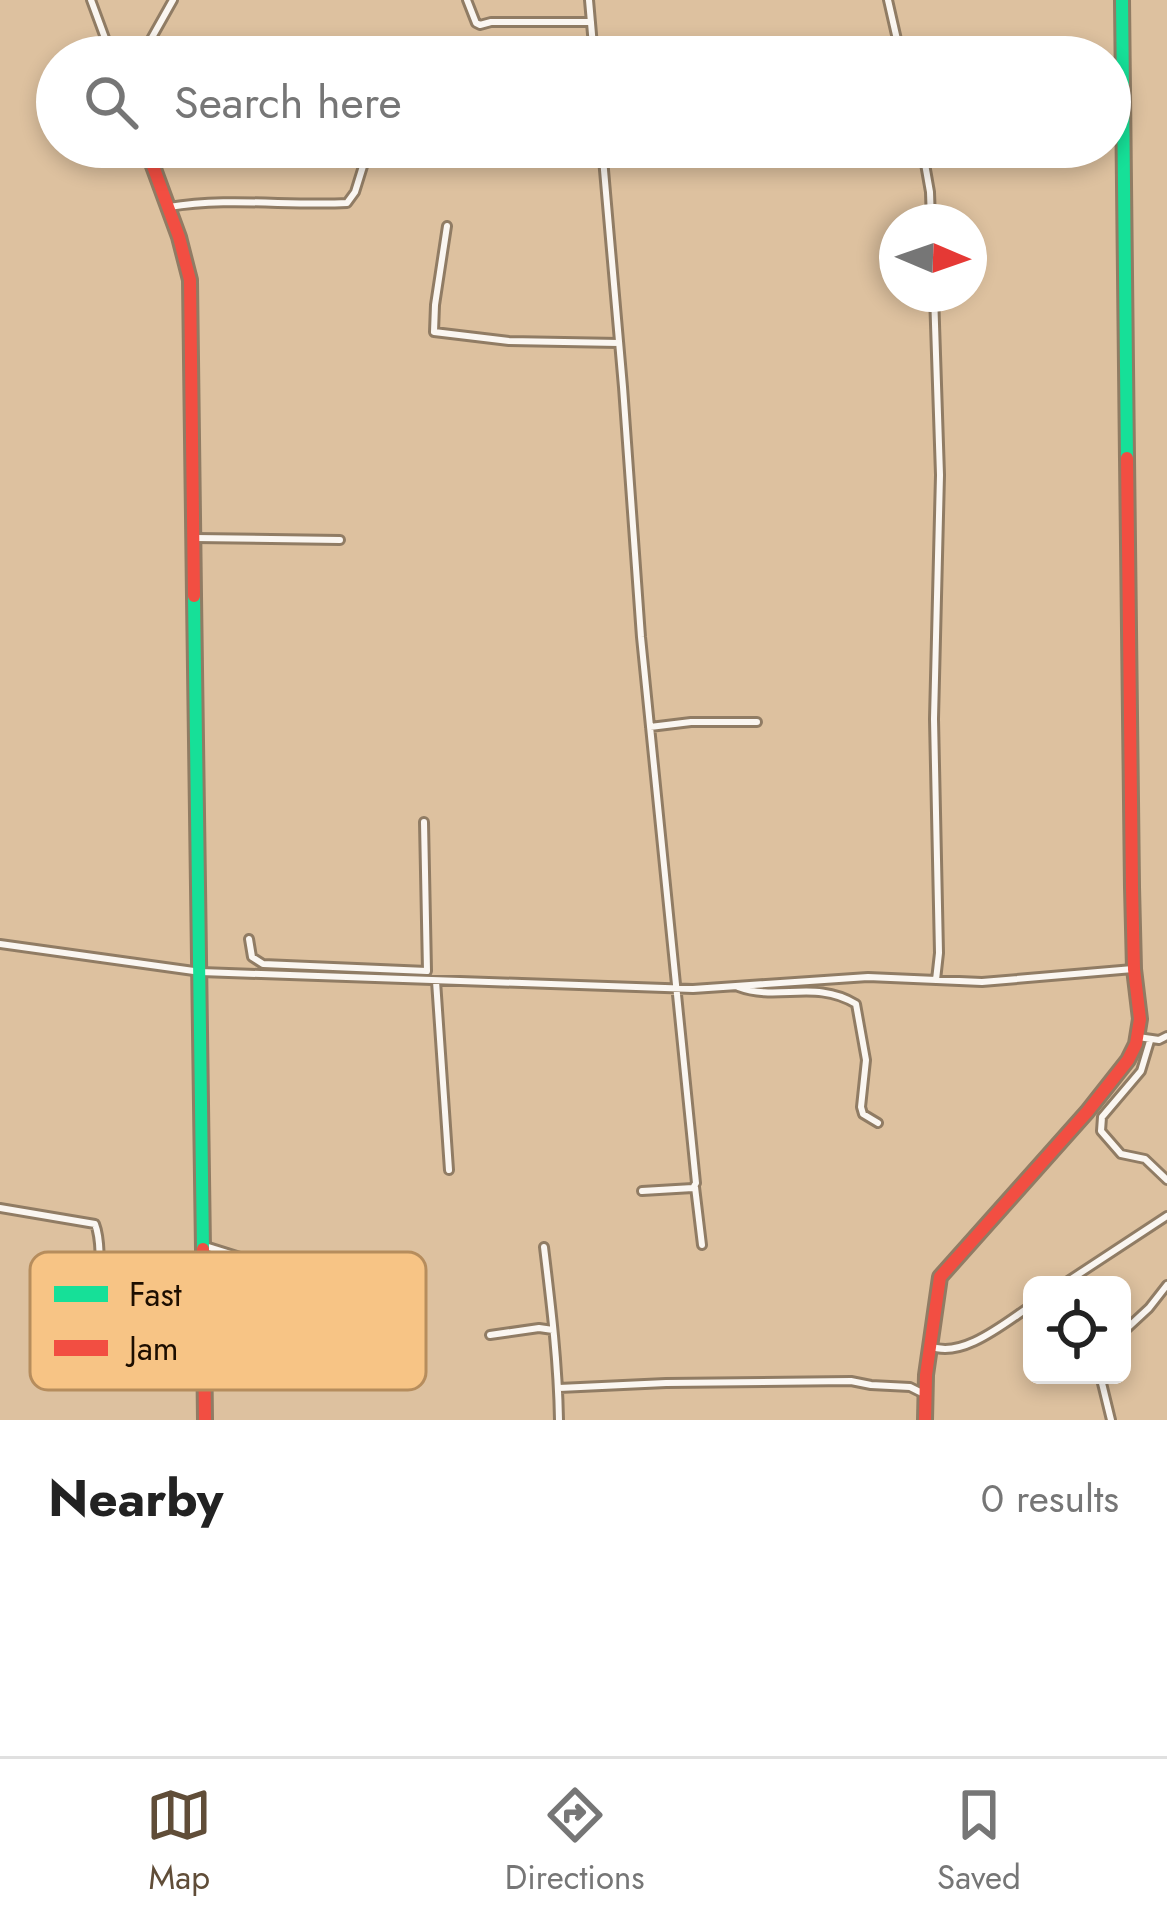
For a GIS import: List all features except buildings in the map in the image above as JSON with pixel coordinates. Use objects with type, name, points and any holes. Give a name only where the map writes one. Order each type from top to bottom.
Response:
[{"type":"street","points":[[91,0],[104,36]]},
{"type":"street","points":[[153,36],[173,0]]},
{"type":"street","points":[[467,0],[480,25],[591,22]]},
{"type":"street","points":[[590,0],[592,36]]},
{"type":"street","points":[[888,0],[896,36]]},
{"type":"street","points":[[1122,0],[1122,36]]},
{"type":"street","points":[[154,168],[190,280],[202,1252]]},
{"type":"street","points":[[169,208],[244,201],[346,203],[362,168]]},
{"type":"street","points":[[604,168],[650,727],[702,1245]]},
{"type":"street","points":[[926,168],[931,204]]},
{"type":"street","points":[[1124,168],[1134,969],[1144,1039],[1141,1071],[1102,1118],[1101,1131],[1121,1154],[1149,1161],[1167,1180]]},
{"type":"street","points":[[447,226],[434,332],[509,341],[619,343]]},
{"type":"street","points":[[935,312],[940,475],[934,719],[936,981]]},
{"type":"street","points":[[195,538],[340,540]]},
{"type":"street","points":[[650,727],[757,722]]},
{"type":"street","points":[[424,822],[430,977],[449,1170]]},
{"type":"street","points":[[249,939],[252,957],[263,964],[430,977]]},
{"type":"street","points":[[0,944],[201,972],[676,988],[868,977],[982,982],[1134,969]]},
{"type":"street","points":[[735,986],[758,992],[828,992],[856,1004],[866,1066],[861,1107],[863,1114],[878,1123]]},
{"type":"street","points":[[925,1420],[940,1277],[1087,1112],[1144,1039],[1167,1036]]},
{"type":"street","points":[[642,1191],[695,1187]]},
{"type":"street","points":[[0,1208],[95,1223],[98,1252]]},
{"type":"street","points":[[1076,1276],[1167,1216]]},
{"type":"street","points":[[202,1245],[224,1252]]},
{"type":"street","points":[[544,1247],[557,1345],[560,1420]]},
{"type":"street","points":[[1131,1325],[1167,1285]]},
{"type":"street","points":[[930,1346],[943,1350],[966,1344],[1023,1310]]},
{"type":"street","points":[[490,1335],[553,1330]]},
{"type":"street","points":[[559,1388],[850,1381],[910,1387],[926,1395]]},
{"type":"street","points":[[1102,1384],[1111,1420]]},
{"type":"street","points":[[204,1390],[205,1420]]},
{"type":"traffic: fast","points":[[1122,0],[1122,36]]},
{"type":"traffic: fast","points":[[1124,168],[1127,458]]},
{"type":"traffic: fast","points":[[194,596],[203,1249]]},
{"type":"traffic: jam","points":[[154,168],[190,280],[194,596]]},
{"type":"traffic: jam","points":[[925,1420],[926,1375],[940,1277],[1087,1112],[1136,1044],[1140,1019],[1132,887],[1127,458]]},
{"type":"traffic: jam","points":[[205,1390],[205,1420]]}]
